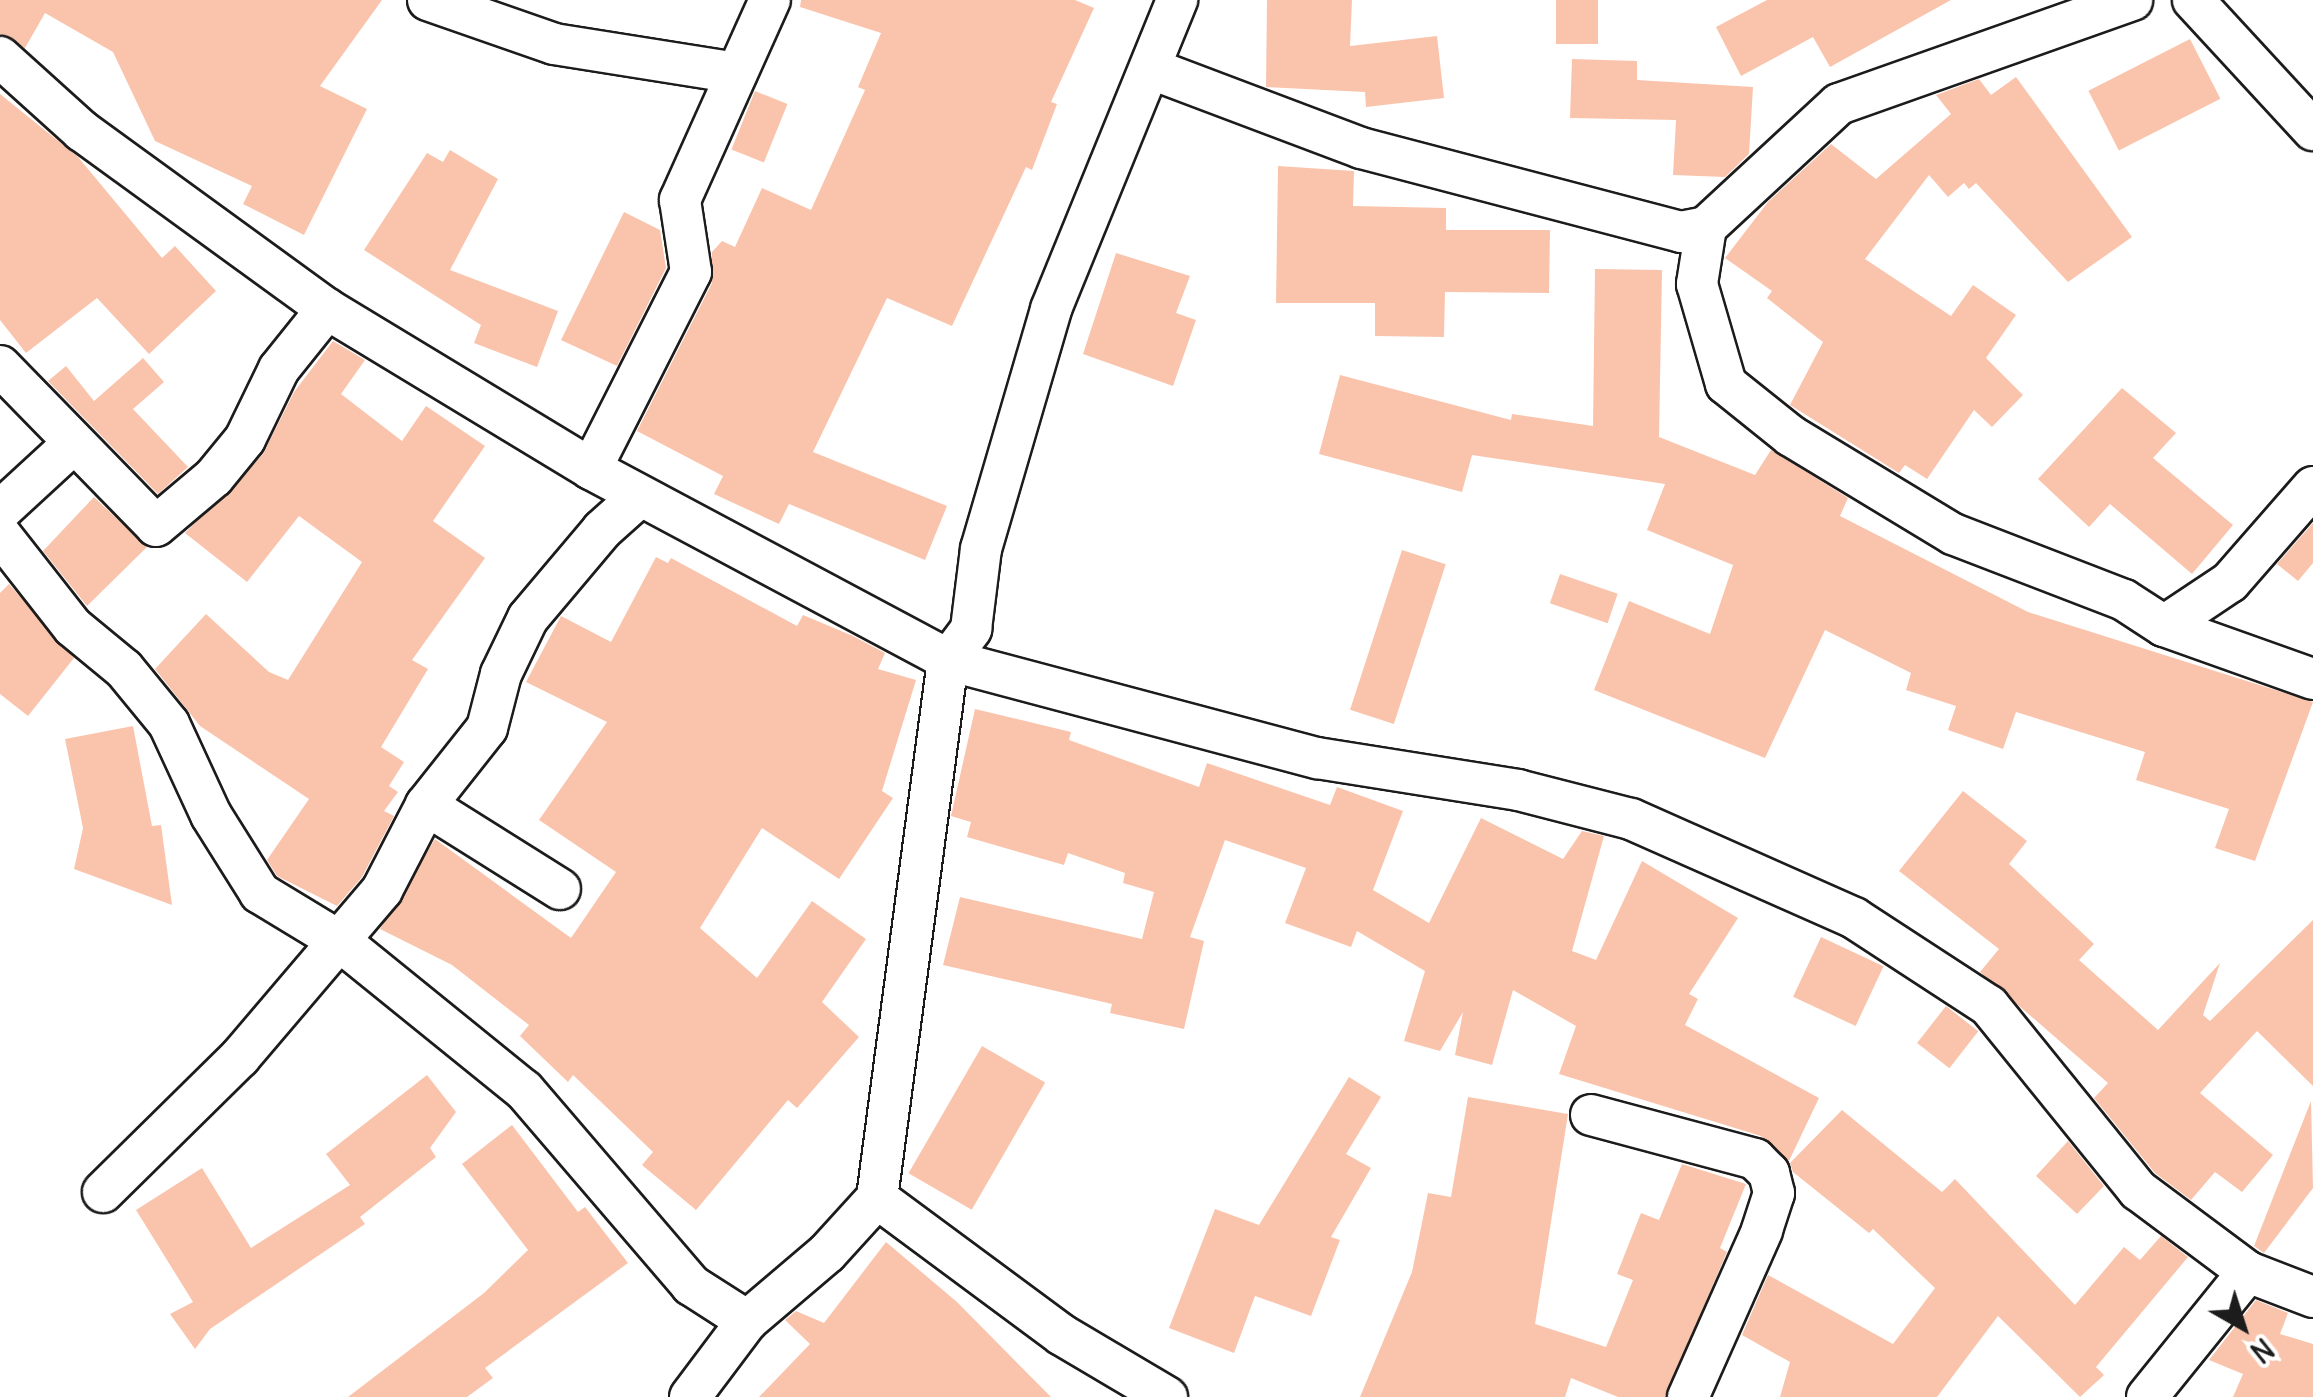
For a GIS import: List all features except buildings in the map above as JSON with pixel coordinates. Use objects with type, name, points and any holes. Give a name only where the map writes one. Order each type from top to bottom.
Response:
[{"type":"street","points":[[428,0],[554,44],[738,73]]},
{"type":"street","points":[[591,468],[691,272],[680,200],[770,0]]},
{"type":"street","points":[[690,1397],[747,1322],[828,1253],[877,1198],[948,660],[971,630],[980,549],[1051,309],[1178,0]]},
{"type":"street","points":[[1152,68],[1361,148],[1681,232],[1706,227],[1839,104],[2132,0]]},
{"type":"street","points":[[2193,0],[2313,130]]},
{"type":"street","points":[[1,61],[82,131],[327,310],[640,496],[948,660],[1154,720],[1408,777],[1518,790],[1631,820],[1854,918],[1989,1006],[2138,1190],[2248,1272],[2313,1297]]},
{"type":"street","points":[[1706,227],[1696,284],[1726,384],[1791,436],[1954,534],[2124,600],[2164,626],[2313,679]]},
{"type":"street","points":[[0,366],[156,526],[214,477],[245,439],[279,369],[327,310]]},
{"type":"street","points":[[0,511],[74,444]]},
{"type":"street","points":[[2164,626],[2230,582],[2313,486]]},
{"type":"street","points":[[102,1192],[240,1057],[293,988],[341,942],[382,890],[426,805],[488,728],[501,674],[528,618],[602,530],[640,496]]},
{"type":"street","points":[[0,534],[73,627],[124,668],[169,724],[211,815],[260,892],[341,942],[524,1090],[691,1285],[747,1322]]},
{"type":"street","points":[[426,805],[560,890]]},
{"type":"street","points":[[1591,1115],[1755,1160],[1769,1172],[1774,1193],[1762,1230],[1688,1397]]},
{"type":"street","points":[[877,1198],[1062,1336],[1167,1397]]},
{"type":"street","points":[[2147,1397],[2248,1272]]}]
